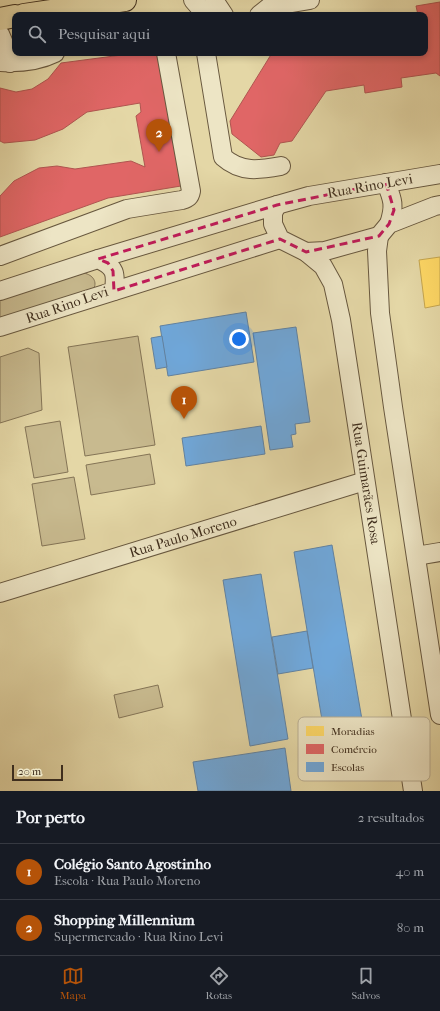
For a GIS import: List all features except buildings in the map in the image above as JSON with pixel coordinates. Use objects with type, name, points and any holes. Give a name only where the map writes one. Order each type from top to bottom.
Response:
[{"type":"main road","points":[[46,12],[125,0]]},
{"type":"main road","points":[[0,19],[12,17]]},
{"type":"street","points":[[193,0],[203,12]]},
{"type":"street","points":[[214,0],[222,12]]},
{"type":"street","points":[[262,12],[268,7],[310,0]]},
{"type":"street","points":[[0,34],[6,48],[5,62],[18,63],[29,57],[49,56]]},
{"type":"street","points":[[0,256],[127,209],[188,199],[191,191],[167,56]]},
{"type":"street","points":[[206,56],[223,157],[230,163],[249,169],[261,170],[280,162],[252,163],[240,161],[230,154],[213,56]]},
{"type":"street","name":"Rua Rino Levi","points":[[98,259],[309,196],[440,174]]},
{"type":"street","points":[[386,183],[394,210],[384,230],[377,251],[380,313],[416,556],[435,648],[440,715]]},
{"type":"street","points":[[114,291],[280,239],[273,224],[273,213],[277,205]]},
{"type":"street","points":[[306,252],[325,251],[384,230],[440,205]]},
{"type":"street","name":"Rua Guimarães Rosa","points":[[280,239],[306,252],[323,266],[333,284],[341,320],[402,717]]},
{"type":"street","points":[[0,290],[98,259]]},
{"type":"street","name":"Rua Rino Levi","points":[[0,327],[114,291],[115,278],[113,271],[108,263],[98,259]]},
{"type":"street","name":"Rua Paulo Moreno","points":[[0,593],[365,481]]},
{"type":"street","points":[[416,556],[440,552]]},
{"type":"street","name":"Rua Guimarães Rosa","points":[[411,781],[413,791]]},
{"type":"highlighted area","points":[[386,183],[394,210],[389,224],[379,236],[306,252],[280,239],[114,291],[113,271],[108,263],[98,259],[277,205]]},
{"type":"shaded area","points":[[84,273],[90,275],[94,279],[95,284],[93,290],[0,321],[0,299]]},
{"type":"shaded area","points":[[138,336],[155,445],[85,456],[68,347]]},
{"type":"shaded area","points":[[28,348],[39,353],[42,410],[0,423],[0,357]]},
{"type":"shaded area","points":[[60,421],[68,472],[34,478],[25,427]]},
{"type":"shaded area","points":[[150,454],[155,484],[91,495],[86,465]]},
{"type":"shaded area","points":[[74,477],[85,539],[42,546],[32,484]]},
{"type":"shaded area","points":[[158,685],[163,707],[119,718],[114,695]]},
{"type":"place","name":"Shopping Millennium","points":[[159,152]]},
{"type":"place","name":"Colégio Santo Agostinho","points":[[184,419]]}]
